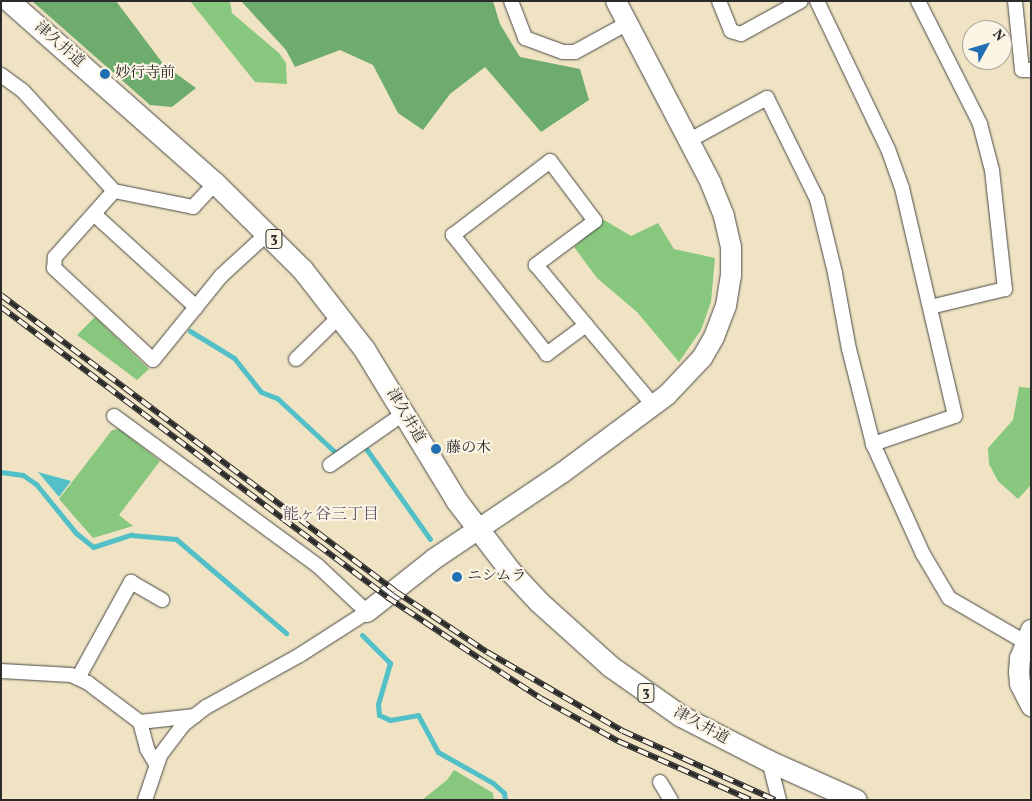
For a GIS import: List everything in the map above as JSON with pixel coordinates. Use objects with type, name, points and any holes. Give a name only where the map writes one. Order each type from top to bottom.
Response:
[{"type":"main road","name":"津久井道","points":[[9,1],[215,183],[268,233],[340,316],[478,530],[539,602],[610,666],[681,716],[769,761],[856,800]]},
{"type":"street","points":[[511,1],[525,38],[564,52],[575,52],[626,24]]},
{"type":"street","points":[[145,800],[156,764],[183,726],[195,716],[300,656],[367,612],[478,530],[654,406],[683,382],[702,358],[726,306],[731,276],[731,247],[724,216],[616,1]]},
{"type":"street","points":[[719,1],[731,30],[741,34],[801,1]]},
{"type":"street","points":[[817,1],[888,149],[902,188],[956,416],[873,444]]},
{"type":"street","points":[[918,1],[980,124],[992,170],[1002,243],[1005,290],[930,307]]},
{"type":"street","points":[[1015,1],[1022,70],[1031,70]]},
{"type":"street","points":[[1,75],[23,91],[114,191],[192,207],[215,183]]},
{"type":"street","points":[[688,141],[767,98],[817,199],[835,273],[849,349],[873,444],[926,560],[949,598],[1028,636],[1019,672],[1020,684],[1031,706]]},
{"type":"street","points":[[586,325],[547,354],[453,235],[550,161],[595,221],[536,265],[654,406]]},
{"type":"street","points":[[114,191],[95,215],[55,257],[54,268],[153,360],[221,276],[268,233]]},
{"type":"street","points":[[95,215],[196,307]]},
{"type":"street","points":[[296,358],[340,316]]},
{"type":"street","points":[[330,465],[403,414]]},
{"type":"street","points":[[114,416],[318,566],[367,612]]},
{"type":"street","points":[[78,678],[130,582],[162,600]]},
{"type":"street","points":[[1,670],[78,678],[140,722],[147,749],[156,764]]},
{"type":"street","points":[[140,722],[195,716]]},
{"type":"street","points":[[769,761],[779,800]]},
{"type":"street","points":[[660,782],[671,800]]},
{"type":"green space","points":[[32,1],[116,1],[164,65],[196,88],[172,107],[150,105]]},
{"type":"green space","points":[[190,1],[230,1],[232,13],[279,53],[286,63],[287,84],[255,82]]},
{"type":"green space","points":[[241,1],[493,1],[500,24],[520,57],[580,69],[589,100],[541,132],[485,67],[450,94],[423,130],[398,113],[373,65],[340,50],[295,67],[286,50]]},
{"type":"green space","points":[[604,220],[631,236],[658,223],[674,249],[715,258],[711,302],[701,330],[679,362],[637,312],[597,278],[574,247]]},
{"type":"green space","points":[[95,317],[149,369],[137,380],[77,335]]},
{"type":"green space","points":[[1019,387],[1031,388],[1031,485],[1018,499],[998,481],[989,464],[988,448],[1013,420]]},
{"type":"green space","points":[[119,429],[160,461],[119,515],[133,526],[93,538],[59,499],[112,430]]},
{"type":"green space","points":[[454,770],[493,793],[494,800],[422,800],[447,780]]},
{"type":"water","points":[[38,472],[71,481],[59,497]]},
{"type":"waterway","points":[[190,331],[234,358],[261,392],[277,398],[336,453],[356,440]]},
{"type":"waterway","points":[[367,450],[430,539]]},
{"type":"waterway","points":[[1,472],[23,475],[36,484],[76,533],[93,547],[131,535],[176,539],[286,633]]},
{"type":"waterway","points":[[362,635],[390,663],[378,704],[379,715],[390,720],[418,715],[438,752],[493,783],[504,793],[505,800]]},
{"type":"railway","points":[[1,295],[395,591],[487,652],[623,731],[775,800]]},
{"type":"railway","points":[[1,307],[387,597],[482,660],[542,699],[618,741],[751,800]]},
{"type":"place","name":"妙行寺前","points":[[105,74]]},
{"type":"place","name":"藤の木","points":[[436,449]]},
{"type":"place","name":"ニシムラ","points":[[457,577]]},
{"type":"district","name":"能ヶ谷三丁目","points":[[331,515]]}]
